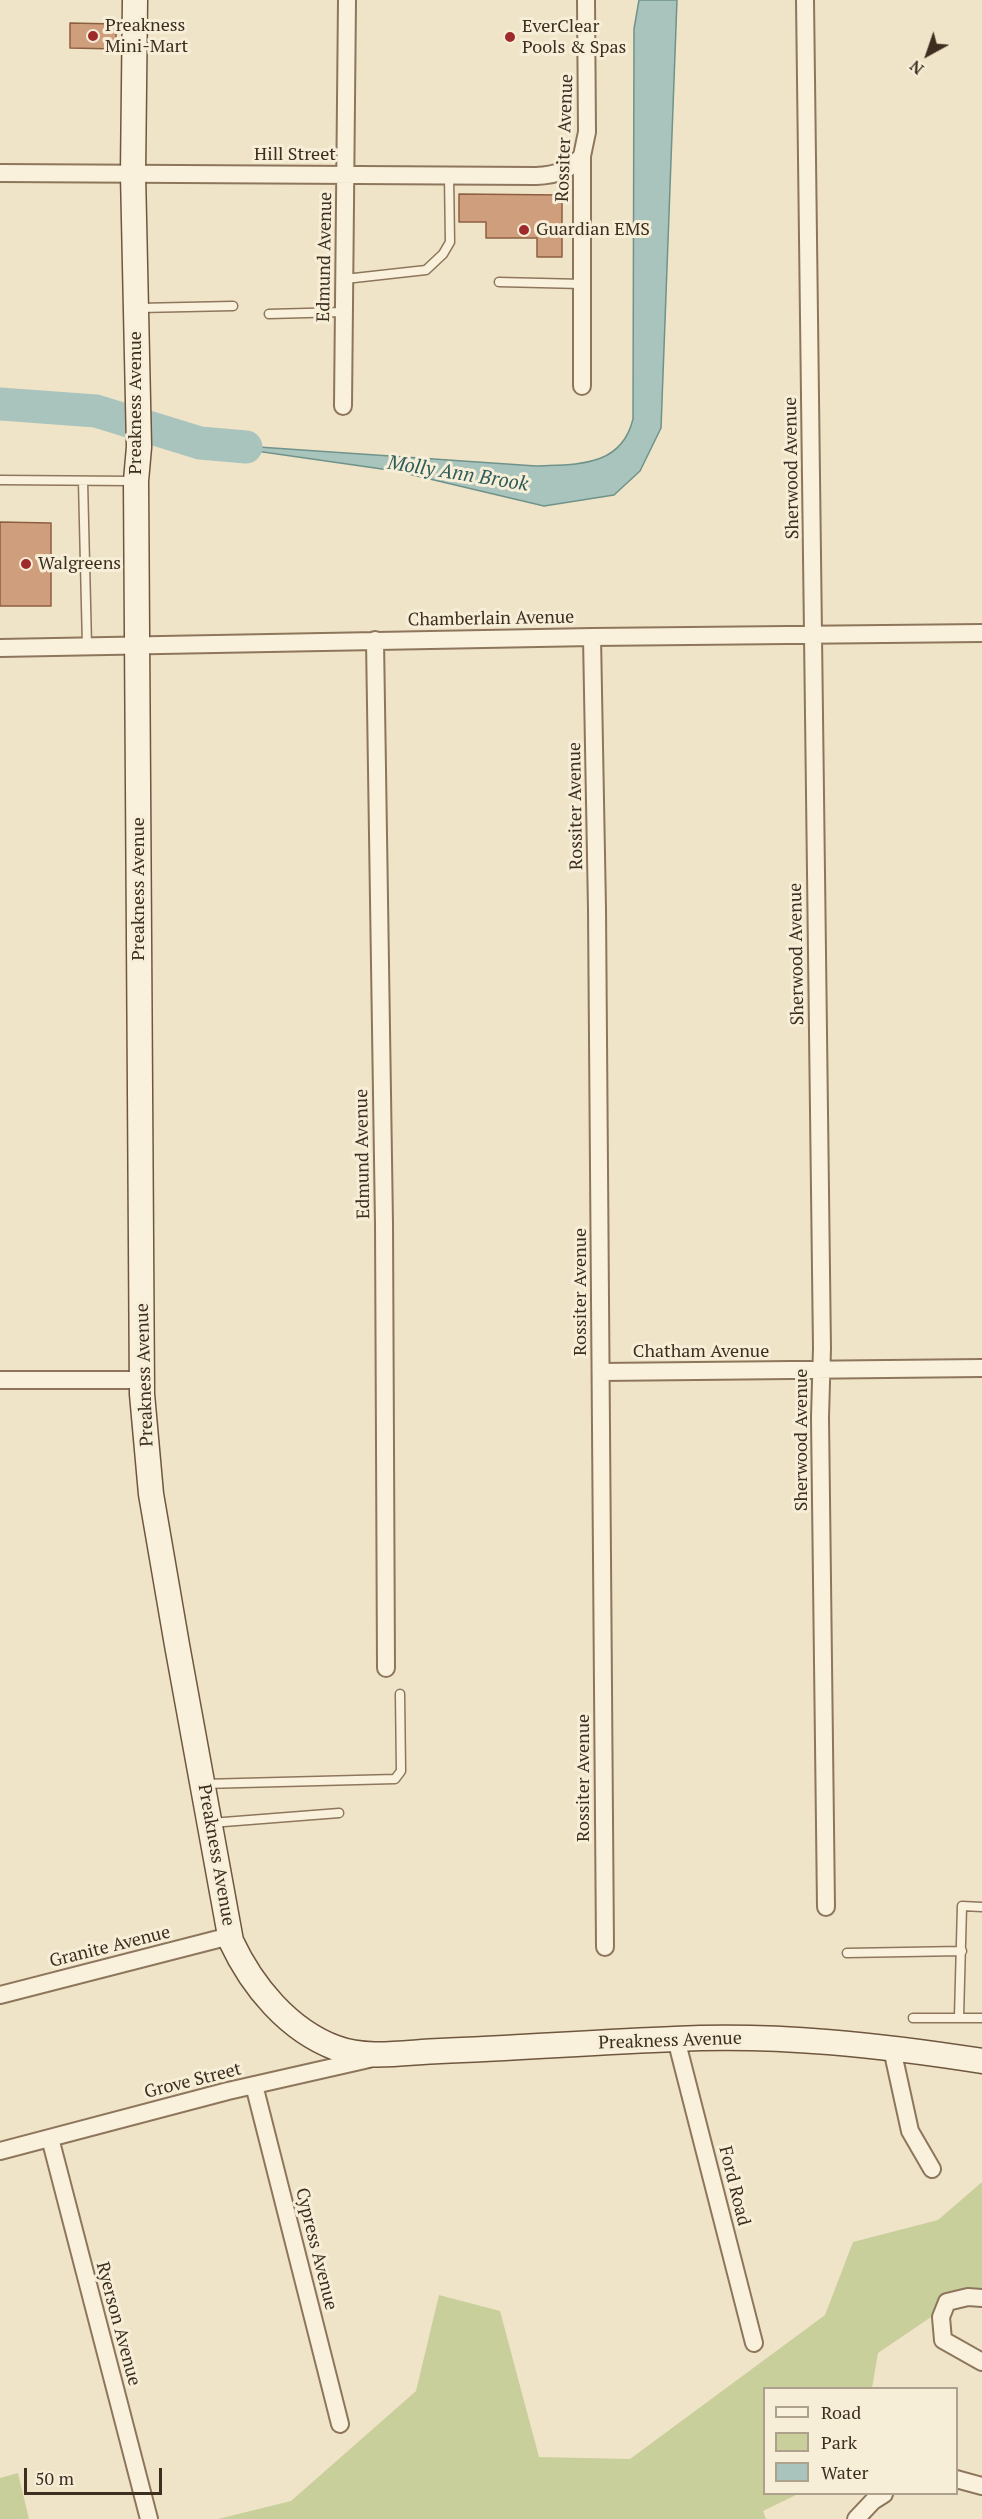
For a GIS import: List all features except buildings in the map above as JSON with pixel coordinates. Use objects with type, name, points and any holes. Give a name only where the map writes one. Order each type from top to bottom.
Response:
[{"type":"main road","name":"Preakness Avenue","points":[[135,0],[133,174],[139,447],[136,481],[142,1380],[151,1494],[230,1936],[243,1967],[263,1994],[295,2024],[324,2043],[353,2053],[396,2053],[676,2039],[804,2039],[982,2061]]},
{"type":"street","name":"Edmund Avenue","points":[[344,406],[347,0]]},
{"type":"street","name":"Rossiter Avenue","points":[[582,386],[582,156],[587,132],[586,0]]},
{"type":"street","name":"Sherwood Avenue","points":[[805,0],[814,634],[826,1907]]},
{"type":"street","name":"Hill Street","points":[[0,173],[553,176],[574,164],[582,156]]},
{"type":"street","name":"Chamberlain Avenue","points":[[0,648],[375,640],[982,633]]},
{"type":"street","name":"Rossiter Avenue","points":[[592,637],[605,1947]]},
{"type":"street","name":"Edmund Avenue","points":[[375,640],[384,1234],[386,1668]]},
{"type":"street","name":"Chatham Avenue","points":[[601,1372],[982,1368]]},
{"type":"street","points":[[0,1380],[142,1380]]},
{"type":"street","name":"Granite Avenue","points":[[0,1995],[230,1936]]},
{"type":"street","name":"Ford Road","points":[[676,2039],[754,2343]]},
{"type":"street","points":[[892,2049],[910,2131],[932,2169]]},
{"type":"street","name":"Grove Street","points":[[0,2151],[254,2085],[396,2053]]},
{"type":"street","name":"Cypress Avenue","points":[[254,2085],[340,2424]]},
{"type":"street","name":"Ryerson Avenue","points":[[50,2138],[149,2519]]},
{"type":"street","points":[[982,2298],[968,2297],[947,2302],[941,2317],[943,2340],[982,2362]]},
{"type":"street","points":[[958,2480],[982,2486]]},
{"type":"street","points":[[856,2519],[881,2495]]},
{"type":"lane","points":[[345,279],[426,270],[443,254],[450,242],[449,176]]},
{"type":"lane","points":[[499,282],[582,284]]},
{"type":"lane","points":[[135,308],[232,306]]},
{"type":"lane","points":[[269,314],[344,312]]},
{"type":"lane","points":[[0,480],[136,481]]},
{"type":"lane","points":[[83,481],[87,646]]},
{"type":"lane","points":[[203,1784],[395,1779],[401,1771],[400,1694]]},
{"type":"lane","points":[[210,1823],[339,1813]]},
{"type":"lane","points":[[959,2017],[962,1906],[982,1907]]},
{"type":"lane","points":[[847,1953],[962,1951]]},
{"type":"lane","points":[[913,2018],[982,2018]]},
{"type":"green space","points":[[982,2182],[982,2289],[965,2294],[878,2353],[872,2387],[763,2387],[763,2495],[796,2495],[763,2511],[766,2519],[218,2519],[291,2501],[416,2391],[439,2295],[500,2311],[539,2457],[630,2459],[825,2315],[853,2242],[938,2220]]},
{"type":"green space","points":[[18,2473],[29,2519],[0,2519],[0,2478]]},
{"type":"water","points":[[639,0],[677,0],[661,428],[640,471],[614,495],[544,506],[396,471],[200,443],[536,466],[566,465],[595,460],[608,455],[618,447],[627,435],[633,419],[634,29]]},
{"type":"waterway","name":"Molly Ann Brook","points":[[0,404],[96,411],[200,443],[246,447]]},
{"type":"place","name":"Preakness Mini-Mart","points":[[93,36]]},
{"type":"place","name":"EverClear Pools & Spas","points":[[510,37]]},
{"type":"place","name":"Guardian EMS","points":[[524,230]]},
{"type":"place","name":"Walgreens","points":[[26,564]]}]
